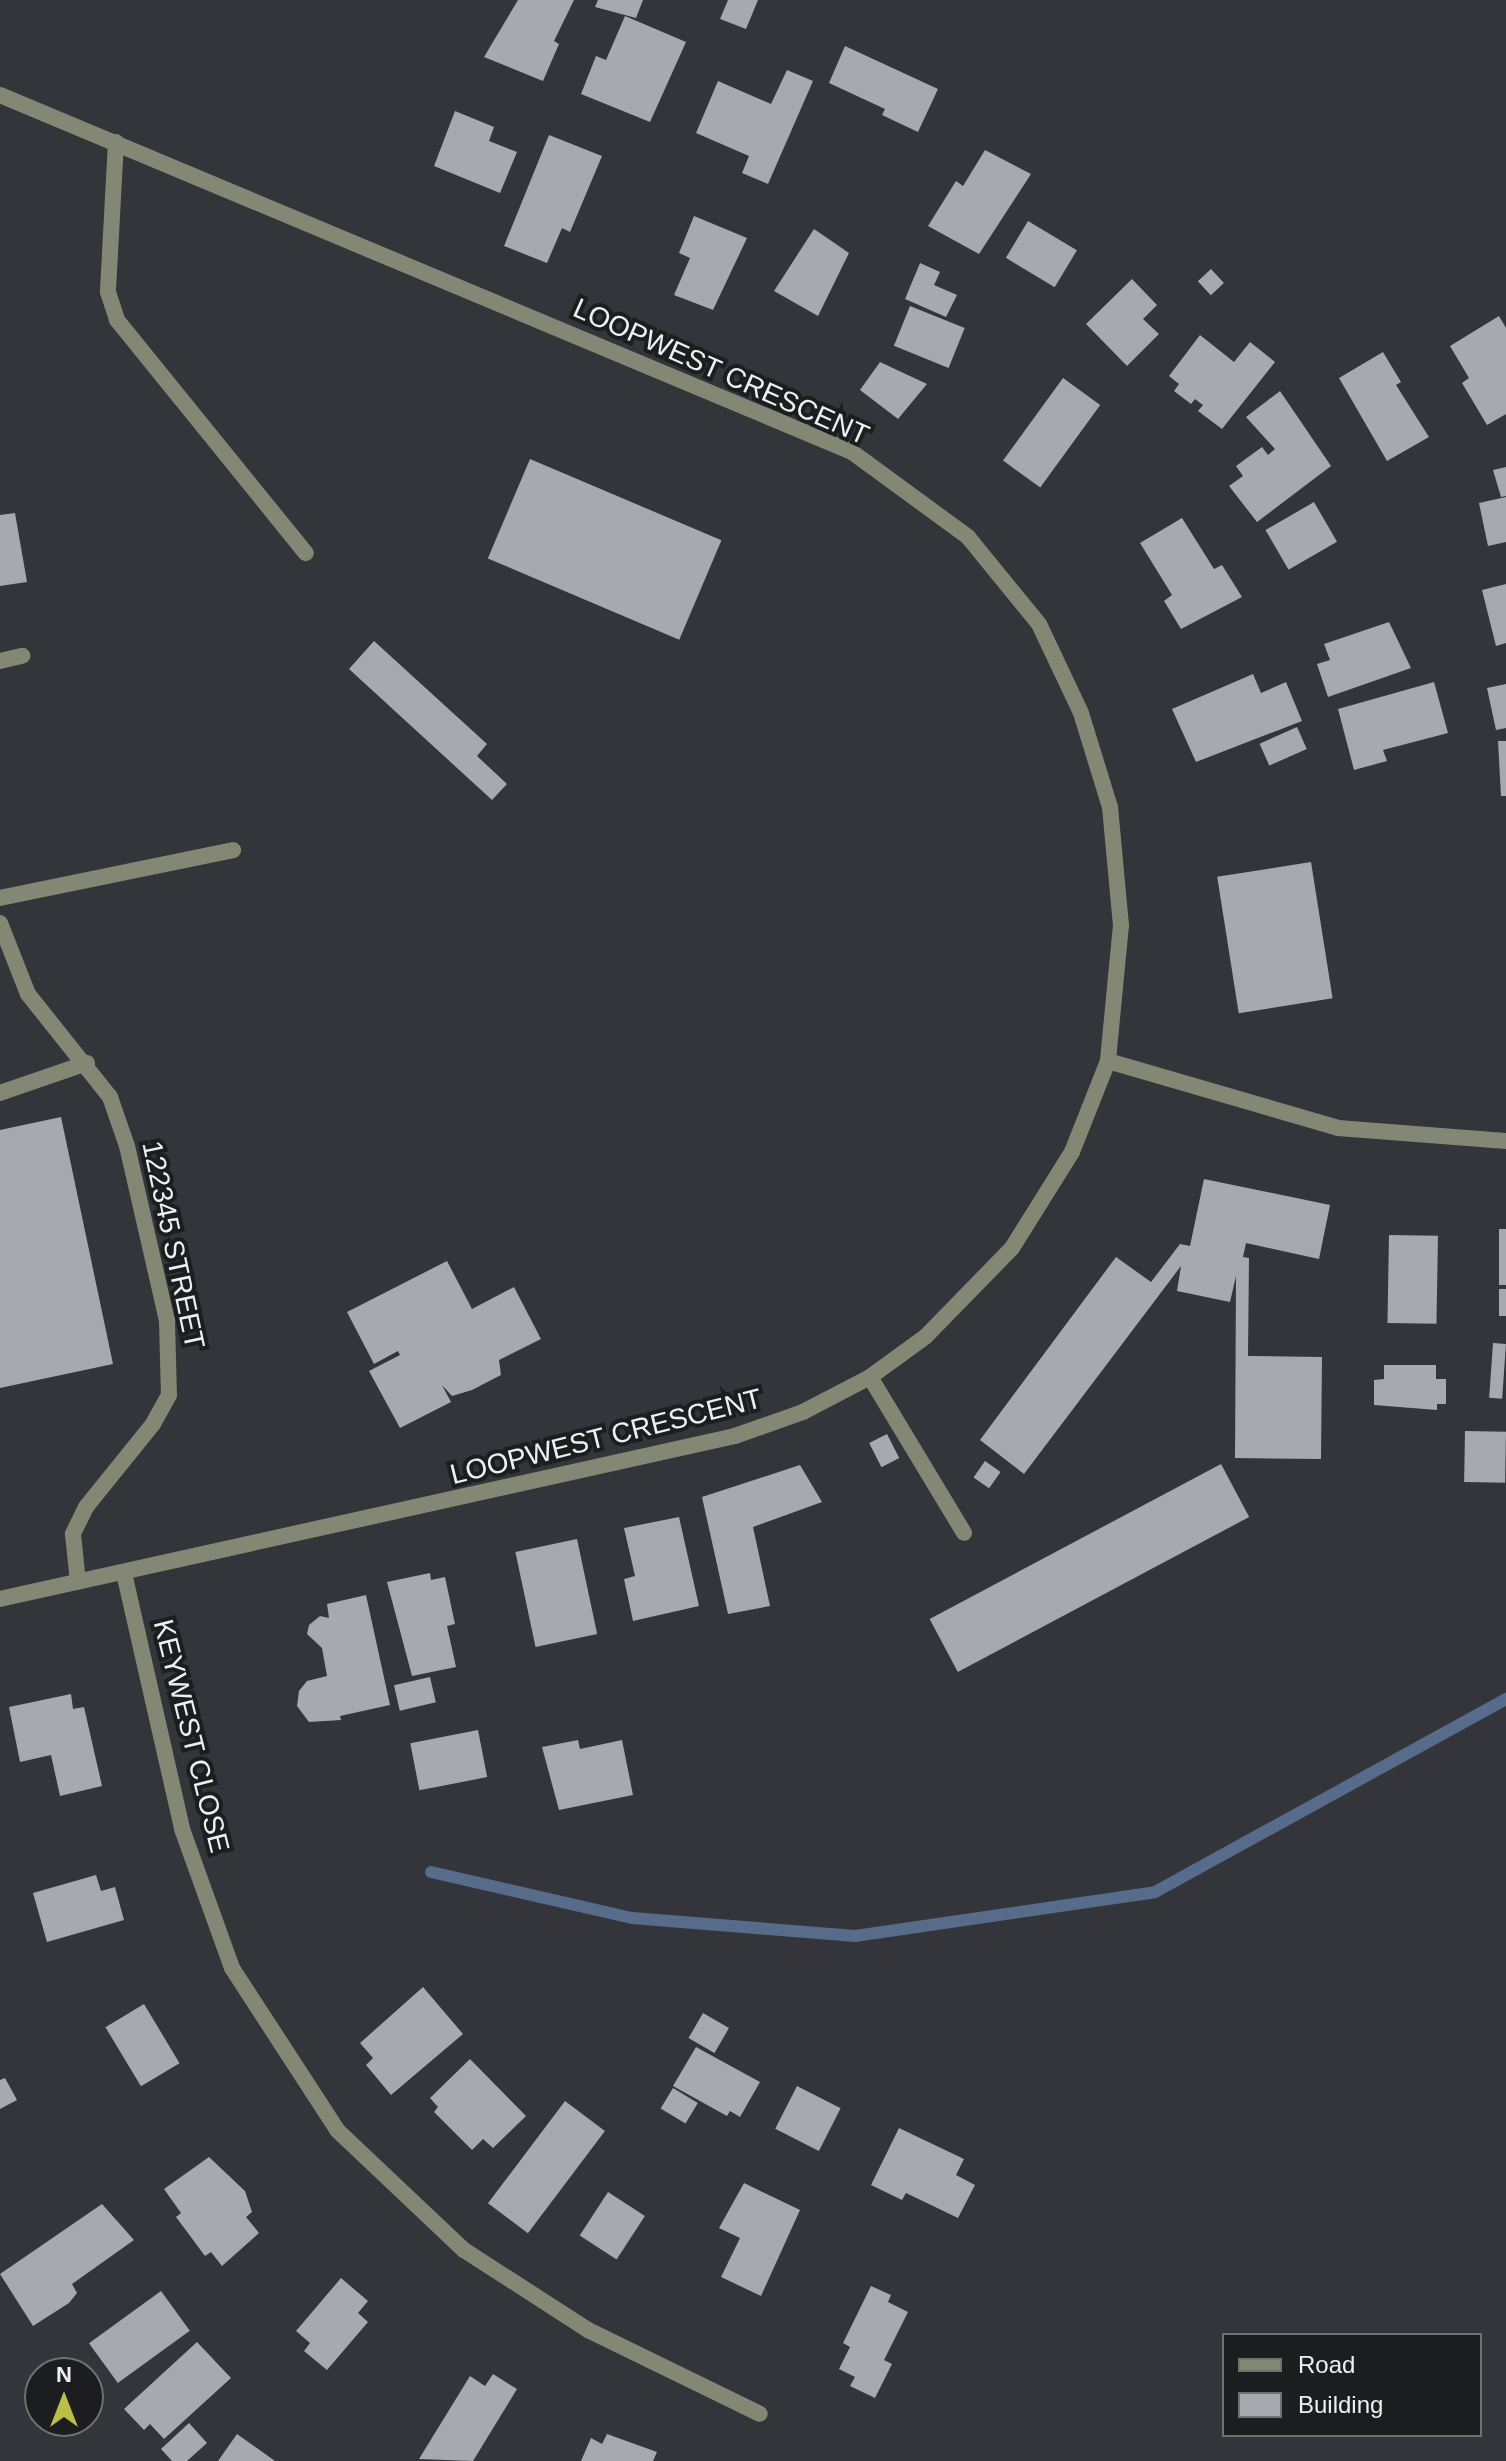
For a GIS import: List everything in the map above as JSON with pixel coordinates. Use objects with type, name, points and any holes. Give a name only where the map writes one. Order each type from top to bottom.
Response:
[{"type":"street","name":"LOOPWEST CRESCENT","points":[[0,95],[852,452],[968,537],[1039,624],[1081,713],[1110,807],[1121,925],[1108,1061],[1072,1152],[1012,1248],[925,1337],[870,1377],[803,1412],[735,1436],[0,1599]]},
{"type":"street","points":[[116,142],[108,292],[117,320],[306,553]]},
{"type":"street","points":[[0,661],[22,656]]},
{"type":"street","points":[[0,898],[233,850]]},
{"type":"street","name":"122345 STREET","points":[[0,923],[28,994],[87,1063],[110,1097],[127,1146],[167,1321],[172,1367],[169,1395],[153,1424],[104,1481],[73,1534],[78,1582]]},
{"type":"street","points":[[1108,1061],[1338,1128],[1506,1141]]},
{"type":"street","points":[[0,1093],[87,1063]]},
{"type":"street","points":[[870,1377],[964,1533]]},
{"type":"street","name":"KEYWEST CLOSE","points":[[124,1573],[182,1829],[232,1968],[338,2131],[464,2250],[588,2330],[760,2414]]},
{"type":"building","points":[[518,0],[574,0],[554,41],[559,44],[543,81],[484,57]]},
{"type":"building","points":[[598,0],[643,0],[636,18],[595,7]]},
{"type":"building","points":[[728,0],[758,0],[746,29],[720,19]]},
{"type":"building","points":[[625,16],[686,42],[650,122],[581,94],[596,56],[606,60]]},
{"type":"building","points":[[845,46],[938,89],[918,132],[882,115],[885,109],[829,83]]},
{"type":"building","points":[[787,70],[813,81],[768,184],[742,173],[749,156],[696,133],[718,81],[771,104]]},
{"type":"building","points":[[455,111],[494,127],[489,141],[517,152],[500,193],[434,166]]},
{"type":"building","points":[[549,135],[602,156],[570,232],[562,228],[547,263],[504,246]]},
{"type":"building","points":[[985,150],[1031,174],[979,254],[928,226],[956,181],[963,186]]},
{"type":"building","points":[[694,216],[747,238],[713,310],[674,295],[690,258],[679,253]]},
{"type":"building","points":[[1028,221],[1077,250],[1055,287],[1006,258]]},
{"type":"building","points":[[814,229],[849,253],[818,316],[774,291]]},
{"type":"building","points":[[920,263],[940,272],[934,285],[957,295],[946,317],[905,299]]},
{"type":"building","points":[[1211,269],[1224,283],[1211,295],[1198,281]]},
{"type":"building","points":[[1132,279],[1157,305],[1143,319],[1159,334],[1127,366],[1086,324]]},
{"type":"building","points":[[910,306],[965,328],[949,368],[894,346]]},
{"type":"building","points":[[1499,316],[1506,328],[1506,414],[1487,425],[1462,383],[1469,378],[1450,346]]},
{"type":"building","points":[[1200,335],[1234,362],[1250,342],[1275,362],[1222,429],[1198,411],[1203,405],[1195,399],[1191,404],[1174,391],[1179,384],[1169,376]]},
{"type":"building","points":[[1383,352],[1401,382],[1396,385],[1429,437],[1387,461],[1339,378]]},
{"type":"building","points":[[880,362],[927,384],[898,419],[860,390]]},
{"type":"building","points":[[1063,378],[1100,405],[1040,488],[1003,461]]},
{"type":"building","points":[[1280,391],[1331,466],[1257,522],[1229,486],[1243,476],[1236,466],[1262,447],[1268,455],[1275,449],[1246,417]]},
{"type":"building","points":[[530,459],[721,540],[679,640],[488,558]]},
{"type":"building","points":[[1506,467],[1506,496],[1501,497],[1493,470]]},
{"type":"building","points":[[1506,497],[1506,542],[1488,546],[1479,503]]},
{"type":"building","points":[[1314,502],[1337,542],[1289,570],[1266,530]]},
{"type":"building","points":[[15,513],[27,582],[0,586],[0,515]]},
{"type":"building","points":[[1182,518],[1214,569],[1222,565],[1242,597],[1181,629],[1164,601],[1172,595],[1140,543]]},
{"type":"building","points":[[1506,584],[1506,643],[1496,646],[1482,590]]},
{"type":"building","points":[[1389,622],[1411,668],[1328,697],[1317,664],[1330,660],[1324,644]]},
{"type":"building","points":[[374,641],[487,744],[477,756],[507,784],[492,800],[349,669]]},
{"type":"building","points":[[1253,674],[1261,693],[1286,682],[1302,721],[1196,762],[1172,709]]},
{"type":"building","points":[[1434,682],[1448,733],[1383,750],[1387,761],[1354,770],[1338,709]]},
{"type":"building","points":[[1506,684],[1506,728],[1496,730],[1487,688]]},
{"type":"building","points":[[1297,727],[1307,749],[1269,766],[1260,744]]},
{"type":"building","points":[[1498,741],[1506,741],[1506,796],[1501,796]]},
{"type":"building","points":[[1311,862],[1333,998],[1239,1013],[1217,877]]},
{"type":"building","points":[[61,1117],[113,1364],[0,1388],[0,1130]]},
{"type":"building","points":[[1204,1179],[1330,1205],[1319,1259],[1246,1243],[1243,1257],[1249,1258],[1248,1356],[1322,1357],[1321,1459],[1235,1458],[1236,1276],[1230,1302],[1177,1291],[1181,1266],[1024,1474],[980,1440],[1116,1257],[1151,1282],[1180,1244],[1190,1246]]},
{"type":"building","points":[[1499,1229],[1506,1229],[1506,1285],[1499,1285]]},
{"type":"building","points":[[1389,1235],[1438,1236],[1436,1324],[1387,1323]]},
{"type":"building","points":[[447,1261],[472,1309],[514,1287],[541,1339],[499,1360],[501,1375],[472,1390],[452,1396],[442,1385],[451,1402],[400,1428],[369,1371],[400,1355],[398,1351],[374,1364],[347,1312]]},
{"type":"building","points":[[1499,1289],[1506,1289],[1506,1316],[1499,1316]]},
{"type":"building","points":[[1493,1343],[1506,1344],[1502,1399],[1489,1398]]},
{"type":"building","points":[[1384,1365],[1436,1365],[1436,1379],[1446,1379],[1446,1404],[1437,1404],[1437,1410],[1374,1405],[1374,1380],[1384,1379]]},
{"type":"building","points":[[1465,1431],[1506,1432],[1505,1483],[1464,1482]]},
{"type":"building","points":[[887,1434],[899,1458],[881,1467],[869,1443]]},
{"type":"building","points":[[985,1461],[1001,1472],[989,1488],[974,1477]]},
{"type":"building","points":[[1221,1464],[1249,1517],[958,1672],[930,1619]]},
{"type":"building","points":[[800,1465],[822,1502],[753,1527],[770,1606],[728,1614],[702,1497]]},
{"type":"building","points":[[679,1517],[699,1606],[633,1621],[624,1579],[635,1576],[624,1528]]},
{"type":"building","points":[[577,1539],[597,1634],[536,1647],[515,1552]]},
{"type":"building","points":[[430,1573],[431,1580],[445,1577],[455,1624],[447,1626],[456,1667],[412,1676],[387,1582]]},
{"type":"building","points":[[366,1595],[390,1705],[340,1716],[341,1720],[309,1722],[297,1706],[299,1691],[307,1681],[327,1676],[322,1648],[307,1634],[309,1625],[320,1616],[329,1618],[327,1604]]},
{"type":"building","points":[[430,1677],[436,1702],[400,1711],[394,1685]]},
{"type":"building","points":[[71,1694],[73,1709],[84,1707],[102,1786],[60,1796],[51,1755],[20,1762],[9,1707]]},
{"type":"building","points":[[478,1730],[487,1777],[419,1790],[410,1743]]},
{"type":"building","points":[[578,1740],[580,1749],[622,1740],[633,1795],[559,1810],[542,1747]]},
{"type":"building","points":[[96,1875],[101,1891],[115,1887],[124,1920],[47,1942],[33,1893]]},
{"type":"building","points":[[423,1987],[463,2034],[391,2095],[366,2065],[373,2058],[360,2043]]},
{"type":"building","points":[[144,2004],[180,2063],[141,2086],[105,2027]]},
{"type":"building","points":[[703,2013],[729,2028],[714,2053],[688,2038]]},
{"type":"building","points":[[696,2047],[760,2082],[740,2117],[730,2111],[727,2116],[673,2086]]},
{"type":"building","points":[[470,2059],[526,2116],[493,2148],[483,2139],[472,2150],[434,2112],[438,2107],[430,2098]]},
{"type":"building","points":[[5,2078],[17,2100],[0,2109],[0,2080]]},
{"type":"building","points":[[797,2086],[841,2108],[819,2151],[775,2129]]},
{"type":"building","points":[[673,2088],[698,2103],[685,2124],[661,2109]]},
{"type":"building","points":[[565,2101],[605,2131],[528,2233],[488,2203]]},
{"type":"building","points":[[899,2128],[964,2159],[956,2175],[975,2185],[958,2218],[906,2193],[902,2200],[871,2185]]},
{"type":"building","points":[[209,2157],[245,2191],[252,2212],[246,2217],[259,2233],[222,2266],[211,2252],[205,2256],[176,2217],[181,2213],[164,2189]]},
{"type":"building","points":[[744,2183],[800,2210],[761,2296],[721,2277],[740,2238],[719,2228]]},
{"type":"building","points":[[608,2192],[645,2216],[617,2260],[580,2236]]},
{"type":"building","points":[[102,2204],[134,2240],[72,2284],[77,2293],[69,2303],[33,2326],[0,2274]]},
{"type":"building","points":[[341,2278],[368,2301],[358,2313],[368,2322],[327,2370],[304,2351],[310,2343],[296,2331]]},
{"type":"building","points":[[871,2286],[891,2295],[888,2302],[908,2312],[884,2360],[892,2364],[875,2398],[850,2386],[855,2377],[839,2369],[850,2347],[843,2343]]},
{"type":"building","points":[[161,2291],[190,2331],[118,2383],[104,2364],[104,2357],[99,2357],[89,2343]]},
{"type":"building","points":[[197,2342],[231,2378],[164,2439],[150,2424],[144,2430],[124,2409]]},
{"type":"building","points":[[493,2374],[517,2389],[473,2461],[419,2459],[470,2376],[485,2386]]},
{"type":"building","points":[[189,2423],[207,2443],[187,2461],[172,2461],[161,2449]]},
{"type":"building","points":[[237,2434],[275,2461],[218,2461]]},
{"type":"building","points":[[607,2434],[657,2452],[653,2461],[581,2461],[591,2438],[602,2444]]},
{"type":"waterway","points":[[431,1872],[632,1918],[855,1936],[1155,1892],[1506,1699]]}]
